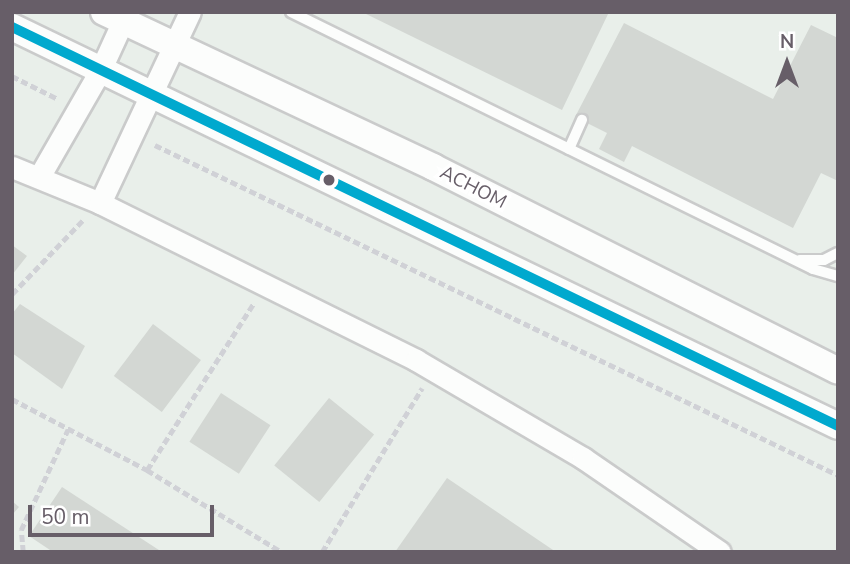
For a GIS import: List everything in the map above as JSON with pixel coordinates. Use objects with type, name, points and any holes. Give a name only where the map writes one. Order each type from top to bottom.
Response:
[{"type":"street","points":[[100,203],[153,96],[190,12]]},
{"type":"street","points":[[39,177],[100,71],[118,15]]},
{"type":"street","name":"АСНОМ","points":[[118,15],[175,47],[433,167],[838,371]]},
{"type":"street","points":[[12,27],[837,426]]},
{"type":"street","points":[[12,167],[100,203],[433,370],[583,458],[720,552]]},
{"type":"lane","points":[[290,12],[797,260],[838,276]]},
{"type":"lane","points":[[569,149],[582,120]]},
{"type":"lane","points":[[797,260],[824,260],[838,253]]},
{"type":"path","points":[[12,76],[60,99]]},
{"type":"path","points":[[155,145],[838,474]]},
{"type":"path","points":[[12,294],[100,203]]},
{"type":"path","points":[[146,470],[266,285]]},
{"type":"path","points":[[322,552],[433,370]]},
{"type":"path","points":[[12,400],[146,470],[282,552]]},
{"type":"path","points":[[23,552],[21,530],[68,429]]},
{"type":"building","points":[[362,12],[609,12],[562,110]]},
{"type":"building","points":[[624,23],[773,99],[811,25],[838,38],[838,181],[821,173],[793,228],[632,146],[624,162],[599,149],[607,133],[575,117]]},
{"type":"building","points":[[12,245],[27,256],[12,275]]},
{"type":"building","points":[[20,304],[85,346],[62,389],[12,353],[12,314]]},
{"type":"building","points":[[153,324],[201,360],[162,412],[114,376]]},
{"type":"building","points":[[221,393],[270,425],[239,474],[189,442]]},
{"type":"building","points":[[329,398],[374,435],[319,502],[274,466]]},
{"type":"building","points":[[447,478],[556,552],[395,552]]},
{"type":"building","points":[[62,487],[162,552],[53,552],[29,536]]},
{"type":"building","points":[[12,501],[19,507],[12,515]]},
{"type":"transit line","points":[[12,27],[838,426]]}]
